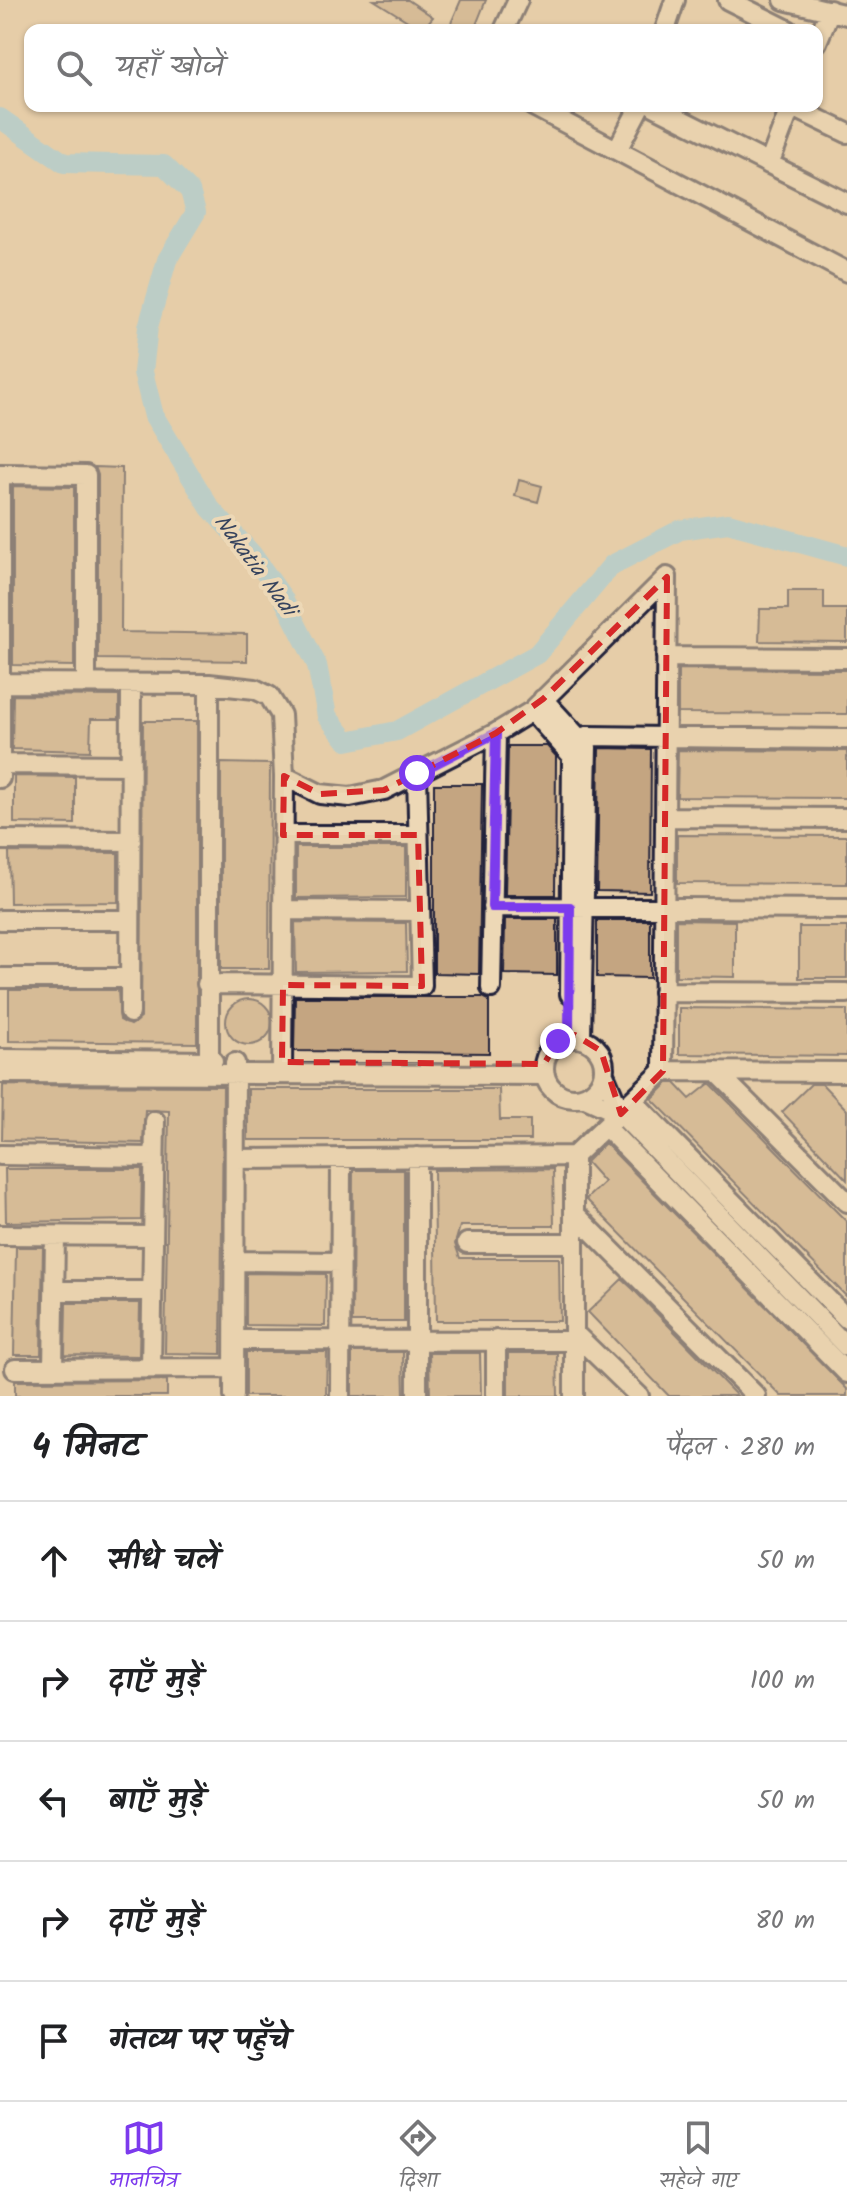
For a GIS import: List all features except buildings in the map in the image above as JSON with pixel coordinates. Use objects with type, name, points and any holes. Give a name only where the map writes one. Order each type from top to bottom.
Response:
[{"type":"street","points":[[507,24],[518,0]]},
{"type":"street","points":[[667,24],[675,0]]},
{"type":"street","points":[[728,0],[776,24]]},
{"type":"street","points":[[784,0],[839,13],[823,34]]},
{"type":"street","points":[[544,112],[847,272]]},
{"type":"street","points":[[617,150],[637,112]]},
{"type":"street","points":[[666,112],[847,203]]},
{"type":"street","points":[[769,164],[789,112]]},
{"type":"street","points":[[803,112],[847,133]]},
{"type":"street","points":[[0,778],[0,474],[86,475],[86,683]]},
{"type":"street","points":[[235,1159],[574,1156],[663,1071],[667,577],[538,705],[496,733],[384,790],[350,797],[320,794],[284,776]]},
{"type":"street","points":[[666,657],[847,658]]},
{"type":"street","points":[[1,683],[209,684],[255,689],[269,696],[281,715],[284,776],[282,1068]]},
{"type":"street","points":[[130,1013],[131,684]]},
{"type":"street","points":[[209,684],[209,1061]]},
{"type":"street","points":[[538,705],[571,742],[587,747],[577,907],[575,1037]]},
{"type":"street","points":[[491,988],[496,733]]},
{"type":"street","points":[[571,742],[665,737],[847,739]]},
{"type":"street","points":[[0,764],[131,765]]},
{"type":"street","points":[[207,984],[422,986],[417,773]]},
{"type":"street","points":[[665,817],[847,818]]},
{"type":"street","points":[[283,835],[418,835]]},
{"type":"street","points":[[0,840],[131,841]]},
{"type":"street","points":[[492,907],[847,909]]},
{"type":"street","points":[[283,910],[420,911]]},
{"type":"street","points":[[0,920],[130,920]]},
{"type":"street","points":[[0,978],[130,978]]},
{"type":"street","points":[[663,992],[847,993]]},
{"type":"street","points":[[575,1037],[549,1050],[545,1069],[557,1093],[568,1098],[583,1097],[627,1108],[847,1319]]},
{"type":"street","points":[[575,1037],[601,1051],[604,1074],[600,1086],[583,1097]]},
{"type":"street","points":[[0,1059],[209,1061],[236,1068]]},
{"type":"street","points":[[0,1073],[236,1068],[545,1069]]},
{"type":"street","points":[[234,1396],[236,1068]]},
{"type":"street","points":[[663,1071],[839,1072],[847,1089]]},
{"type":"street","points":[[716,1071],[847,1202]]},
{"type":"street","points":[[604,1074],[627,1108],[847,1347]]},
{"type":"street","points":[[151,1368],[155,1121]]},
{"type":"street","points":[[606,1127],[847,1373]]},
{"type":"street","points":[[0,1155],[154,1157]]},
{"type":"street","points":[[574,1156],[574,1396]]},
{"type":"street","points":[[417,1157],[417,1396]]},
{"type":"street","points":[[340,1396],[341,1158]]},
{"type":"street","points":[[574,1213],[756,1396]]},
{"type":"street","points":[[0,1235],[153,1236]]},
{"type":"street","points":[[53,1369],[55,1236]]},
{"type":"street","points":[[467,1243],[574,1243]]},
{"type":"street","points":[[235,1261],[341,1262]]},
{"type":"street","points":[[55,1291],[152,1291]]},
{"type":"street","points":[[235,1340],[574,1337],[639,1396]]},
{"type":"street","points":[[496,1340],[496,1396]]},
{"type":"street","points":[[15,1369],[234,1368]]},
{"type":"highlighted area","points":[[667,577],[663,1071],[621,1114],[601,1051],[575,1035],[558,1041],[544,1064],[282,1062],[283,985],[422,986],[418,835],[283,835],[284,776],[320,794],[384,790],[496,733],[543,699]]},
{"type":"waterway","name":"Nakatia Nadi","points":[[0,118],[64,163],[164,165],[190,191],[196,212],[167,260],[148,327],[143,372],[154,416],[210,508],[252,554],[283,598],[317,665],[327,716],[347,741],[397,731],[537,654],[612,565],[680,530],[728,523],[847,556]]},
{"type":"route","points":[[417,773],[496,733],[492,907],[570,907],[569,1037],[558,1041]]}]
